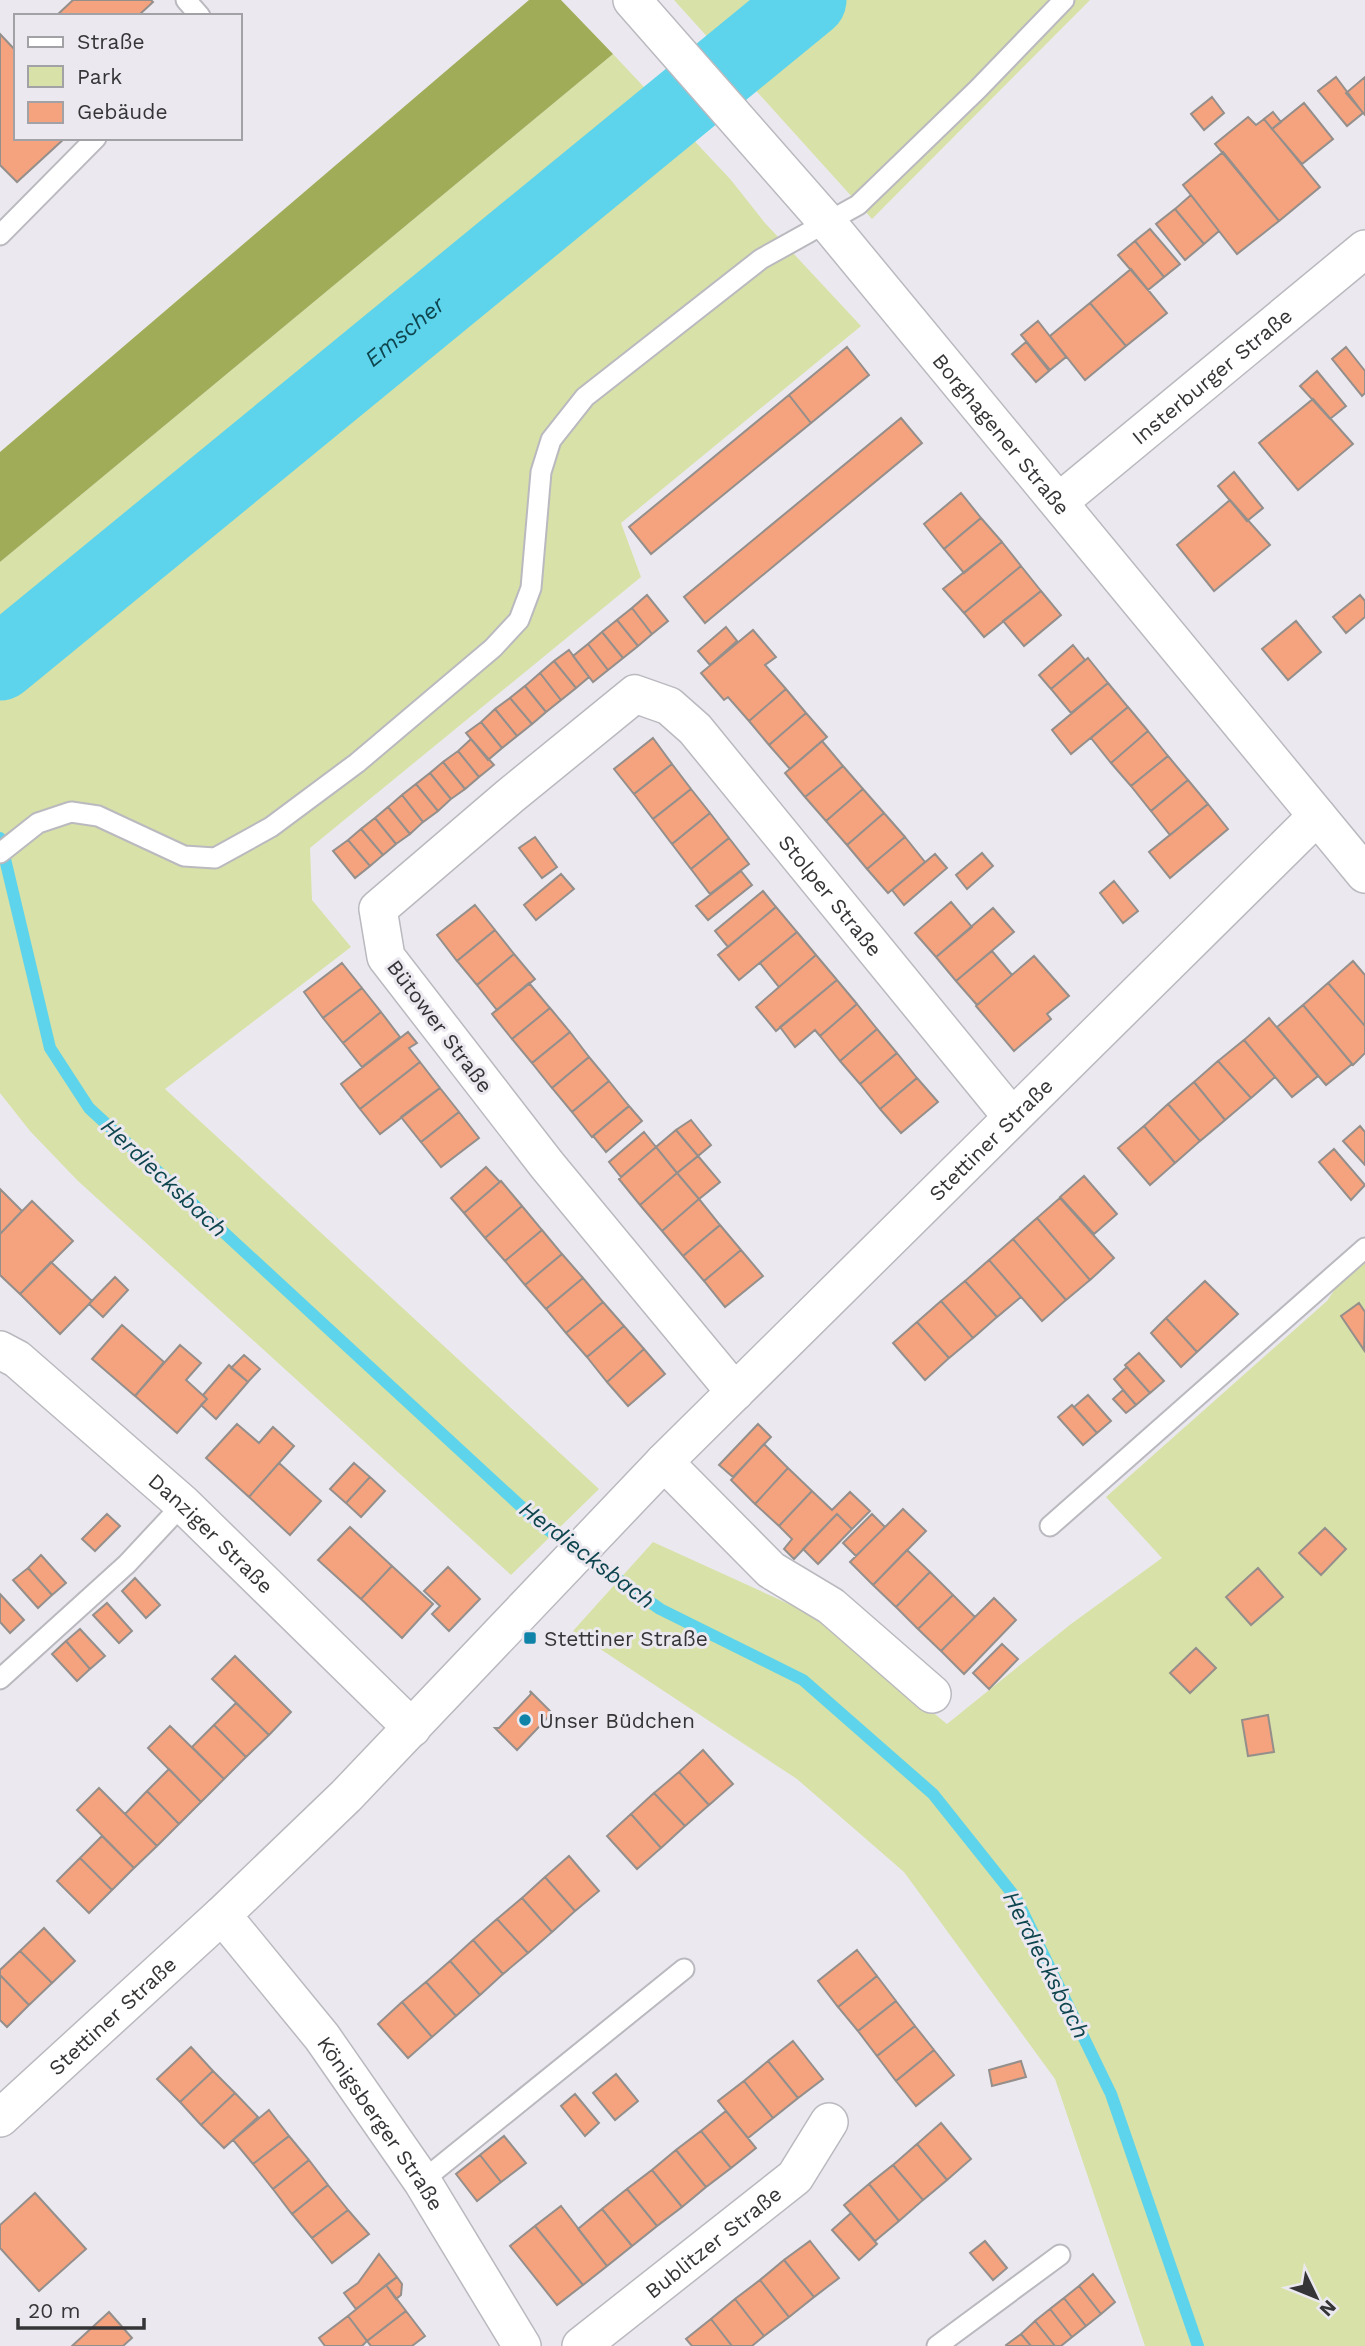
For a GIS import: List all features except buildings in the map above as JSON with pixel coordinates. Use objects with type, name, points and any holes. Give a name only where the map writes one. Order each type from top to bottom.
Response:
[{"type":"street","name":"Borghagener Straße","points":[[641,10],[826,221],[1365,874]]},
{"type":"street","name":"Insterburger Straße","points":[[1059,502],[1365,250]]},
{"type":"street","name":"Stolper Straße","points":[[635,694],[669,706],[695,729],[1012,1117]]},
{"type":"street","name":"Bütower Straße","points":[[635,694],[378,909],[386,957],[547,1165],[735,1392]]},
{"type":"street","name":"Stettiner Straße","points":[[0,2118],[222,1915],[346,1796],[664,1462],[1317,816]]},
{"type":"street","name":"Danziger Straße","points":[[0,1350],[18,1359],[183,1504],[412,1728]]},
{"type":"street","points":[[664,1462],[771,1570],[831,1606],[932,1694]]},
{"type":"street","name":"Königsberger Straße","points":[[222,1915],[322,2037],[422,2181],[522,2346]]},
{"type":"street","name":"Bublitzer Straße","points":[[581,2346],[795,2177],[829,2122]]},
{"type":"lane","points":[[186,0],[198,14]]},
{"type":"lane","points":[[0,853],[38,823],[71,812],[98,816],[184,856],[215,858],[271,827],[357,763],[493,648],[519,620],[531,588],[541,472],[551,440],[584,397],[761,259],[858,205],[978,89],[1064,0]]},
{"type":"lane","points":[[0,234],[94,140]]},
{"type":"lane","points":[[1050,1526],[1365,1248]]},
{"type":"lane","points":[[0,1679],[127,1564],[183,1504]]},
{"type":"lane","points":[[422,2181],[684,1969]]},
{"type":"lane","points":[[937,2346],[1060,2255]]},
{"type":"green space","points":[[529,0],[561,0],[613,54],[0,562],[0,452]]},
{"type":"green space","points":[[674,0],[1090,0],[872,219]]},
{"type":"green space","points":[[613,54],[731,180],[765,223],[861,326],[621,523],[641,577],[310,848],[312,900],[351,947],[165,1089],[599,1489],[511,1575],[77,1180],[30,1131],[0,1093],[0,562]]},
{"type":"green space","points":[[1365,1260],[1365,2346],[1145,2346],[1055,2079],[904,1872],[797,1779],[573,1631],[653,1542],[811,1614],[947,1724],[1071,1624],[1162,1558],[1106,1497],[1327,1301],[1337,1286]]},
{"type":"waterway","name":"Emscher","points":[[0,663],[809,0]]},
{"type":"waterway","name":"Herdiecksbach","points":[[0,838],[50,1048],[89,1108],[540,1524],[660,1609],[803,1680],[933,1794],[1016,1898],[1111,2094],[1198,2346]]},
{"type":"place","name":"Stettiner Straße","points":[[530,1638]]},
{"type":"place","name":"Unser Büdchen","points":[[525,1720]]}]
